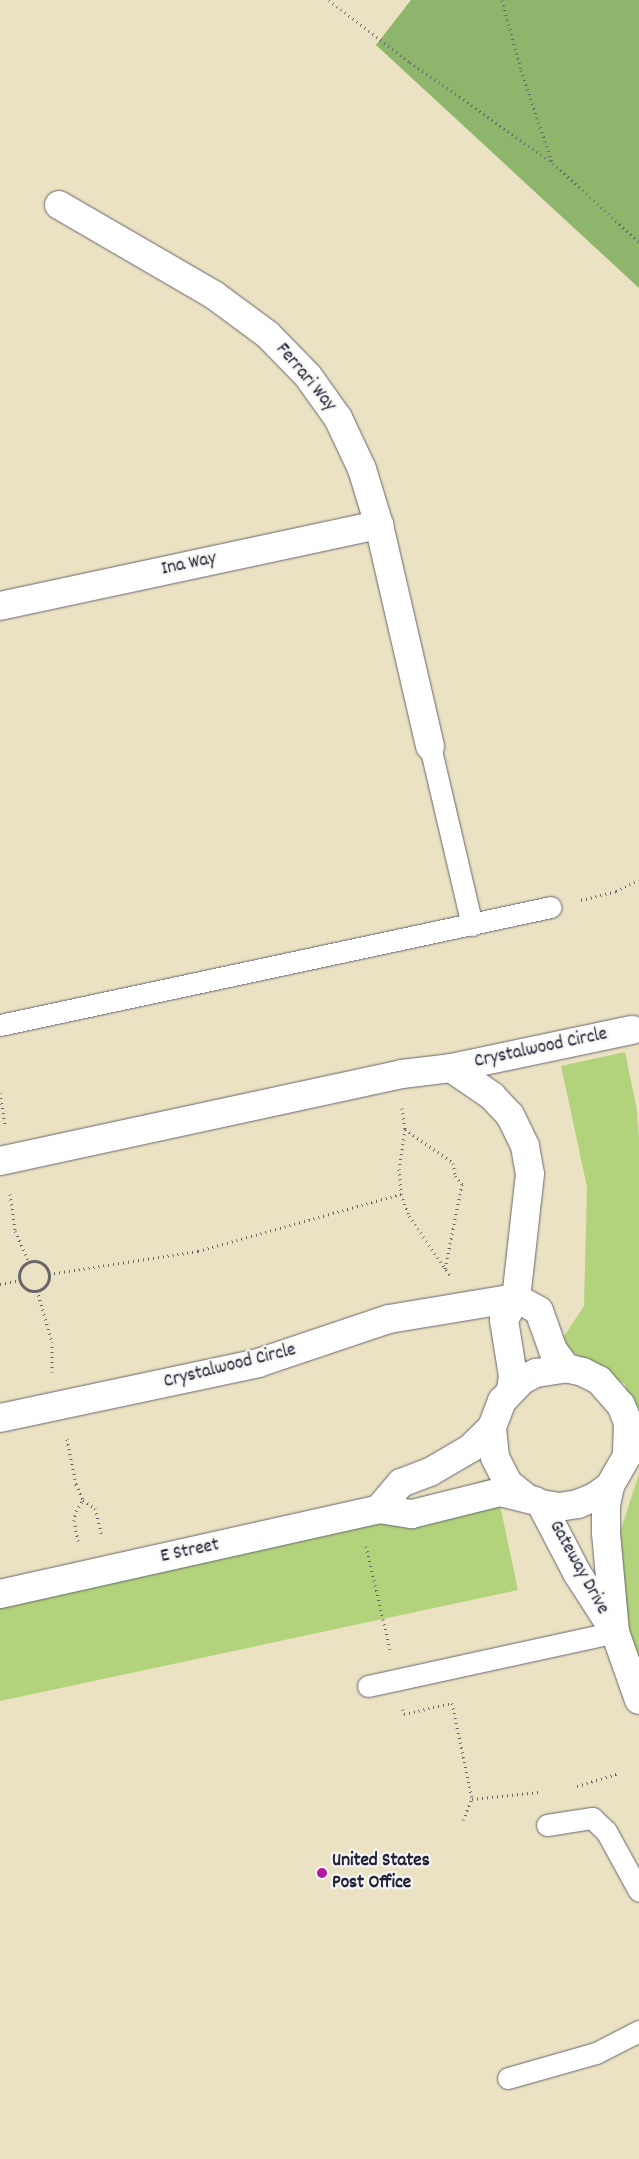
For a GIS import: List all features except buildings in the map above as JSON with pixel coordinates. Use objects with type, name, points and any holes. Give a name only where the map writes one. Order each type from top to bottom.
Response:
[{"type":"street","name":"Ferrari Way","points":[[60,205],[214,295],[268,335],[308,376],[338,418],[362,469],[379,525],[430,746]]},
{"type":"street","name":"Ina Way","points":[[0,606],[379,525]]},
{"type":"street","name":"Crystalwood Circle","points":[[0,1161],[402,1074],[451,1068],[632,1030]]},
{"type":"street","name":"Crystalwood Circle","points":[[451,1068],[492,1096],[510,1115],[525,1146],[530,1174],[516,1298],[504,1320],[512,1367],[511,1389]]},
{"type":"street","name":"Crystalwood Circle","points":[[0,1418],[258,1363],[389,1319],[516,1298]]},
{"type":"street","points":[[516,1298],[538,1311],[554,1350],[566,1368]]},
{"type":"street","points":[[566,1368],[583,1372],[612,1391],[628,1422],[627,1456],[610,1486],[578,1504],[559,1507],[533,1500],[508,1482],[500,1470],[492,1442],[492,1427],[502,1401],[511,1389],[536,1373],[566,1368]]},
{"type":"street","points":[[379,1509],[401,1483],[430,1472],[471,1448],[492,1427]]},
{"type":"street","name":"Gateway Drive","points":[[610,1486],[606,1505],[606,1533],[615,1632]]},
{"type":"street","name":"E Street","points":[[0,1594],[379,1509],[412,1514],[500,1492],[533,1500]]},
{"type":"street","name":"Gateway Drive","points":[[533,1500],[577,1574],[615,1632],[639,1700]]},
{"type":"lane","points":[[430,746],[472,925]]},
{"type":"lane","points":[[0,1025],[551,908]]},
{"type":"lane","points":[[368,1686],[615,1632]]},
{"type":"lane","points":[[548,1825],[592,1818],[606,1831],[639,1891]]},
{"type":"lane","points":[[508,2078],[596,2053],[639,2031]]},
{"type":"path","points":[[329,0],[410,62],[552,162],[639,242]]},
{"type":"path","points":[[502,0],[521,70],[552,162]]},
{"type":"path","points":[[603,895],[639,880]]},
{"type":"path","points":[[409,1107],[402,1107],[405,1129],[399,1169],[401,1194],[409,1216],[456,1283]]},
{"type":"path","points":[[405,1129],[453,1164],[455,1176],[462,1184],[445,1269]]},
{"type":"path","points":[[49,1274],[198,1251],[401,1194]]},
{"type":"path","points":[[35,1261],[44,1264],[49,1274],[43,1289],[37,1290],[25,1287],[20,1280],[20,1271],[26,1263],[35,1261]]},
{"type":"path","points":[[0,1284],[20,1280]]},
{"type":"path","points":[[83,1500],[95,1508],[102,1536],[98,1572],[78,1541],[74,1521],[83,1500]]},
{"type":"path","points":[[569,1789],[619,1773]]},
{"type":"path","points":[[463,1820],[472,1799],[541,1792]]},
{"type":"green space","points":[[411,0],[639,0],[639,288],[376,45]]},
{"type":"green space","points":[[625,1052],[637,1110],[639,1140],[639,1455],[625,1384],[559,1344],[584,1306],[587,1187],[561,1066]]},
{"type":"green space","points":[[639,1474],[639,1667],[605,1578]]},
{"type":"green space","points":[[494,1477],[518,1590],[0,1701],[0,1600],[362,1521]]},
{"type":"place","name":"United States Post Office","points":[[322,1873]]}]
